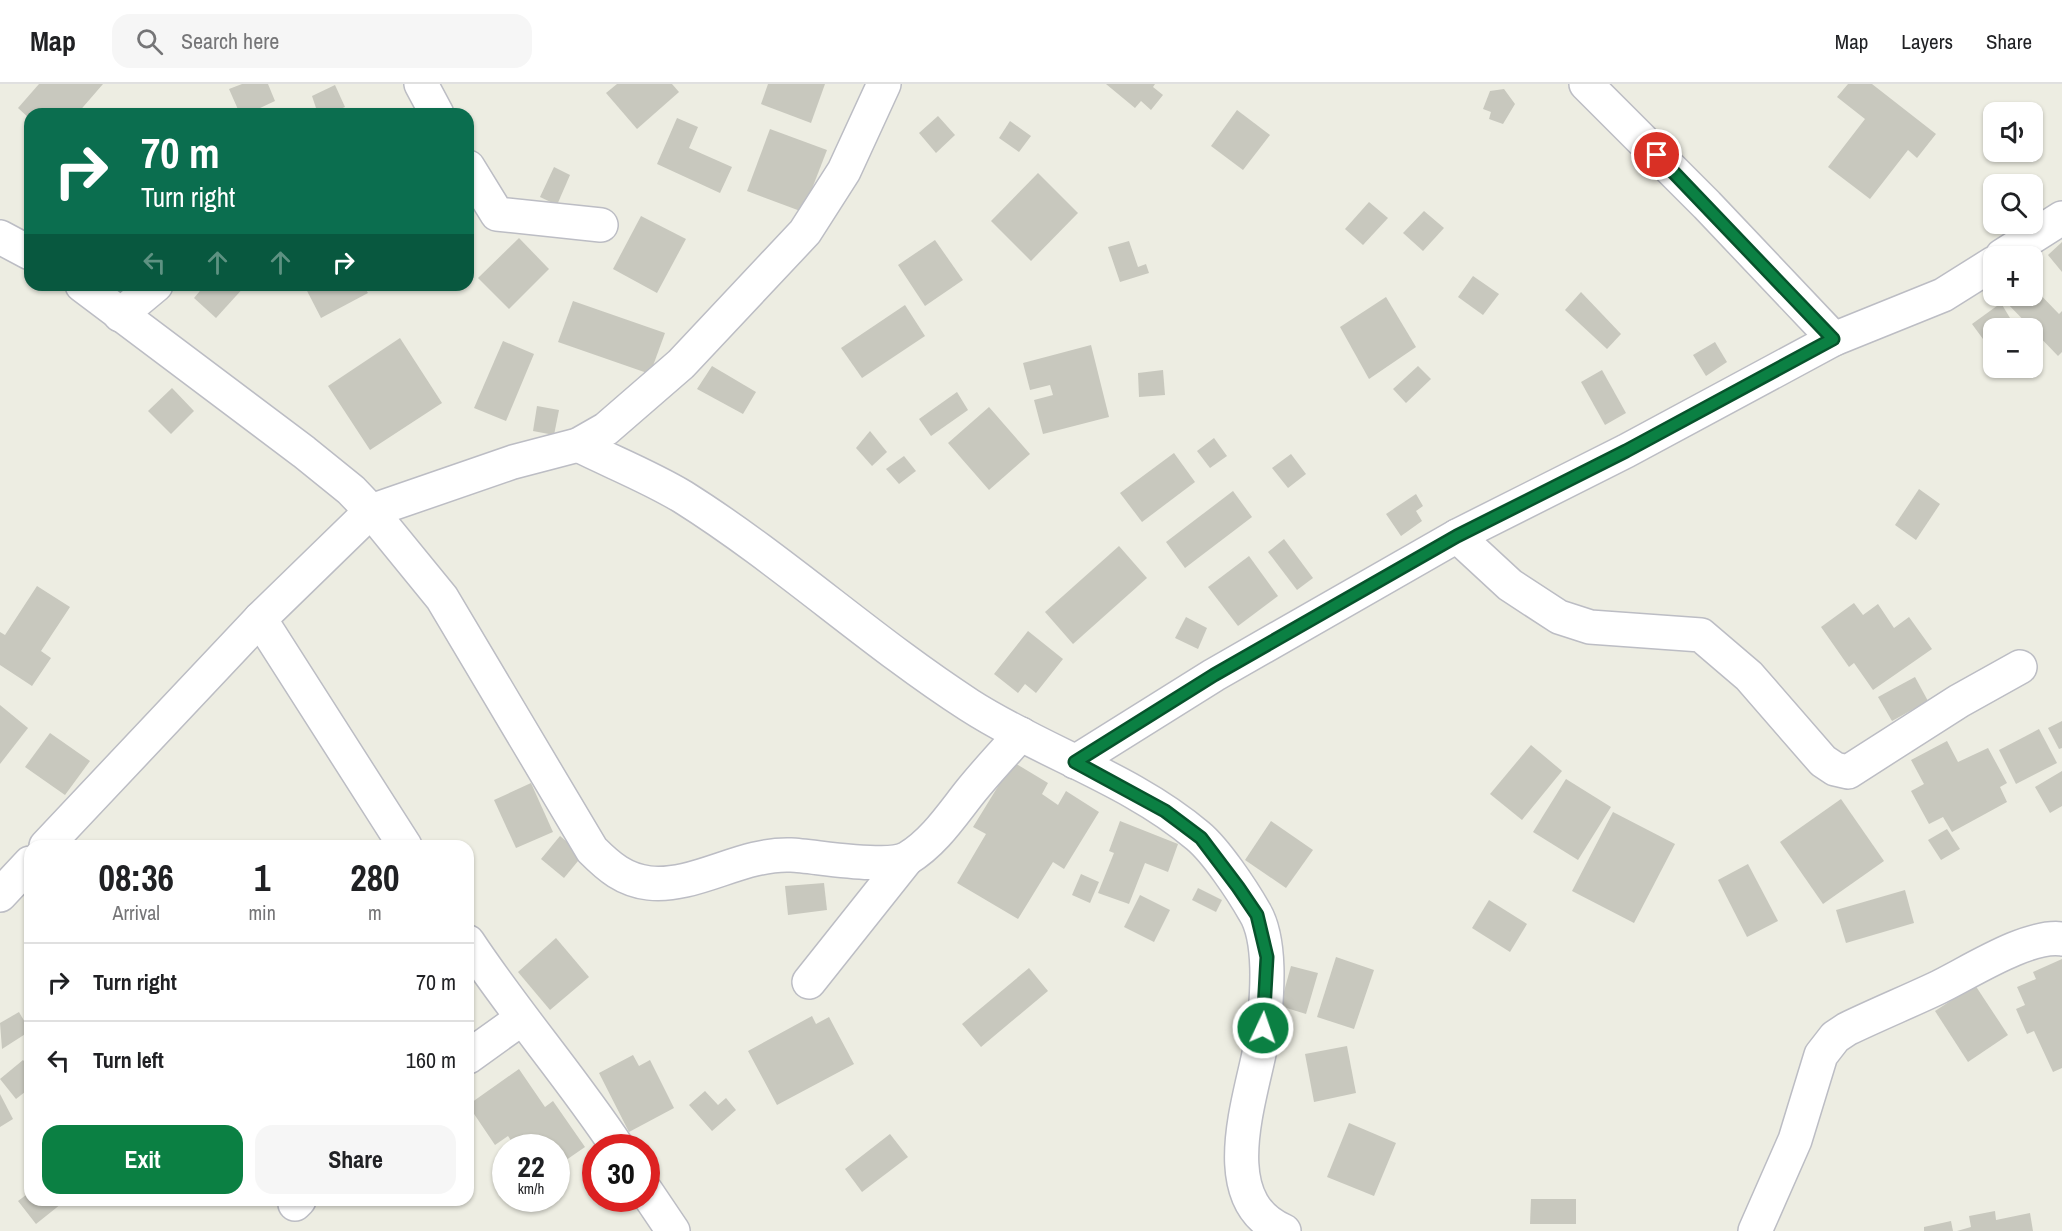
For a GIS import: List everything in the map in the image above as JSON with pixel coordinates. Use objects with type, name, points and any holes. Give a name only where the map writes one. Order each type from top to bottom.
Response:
[{"type":"street","points":[[422,84],[434,108]]},
{"type":"street","points":[[52,840],[260,619],[372,511],[513,462],[578,445],[606,429],[681,364],[805,232],[844,171],[884,84]]},
{"type":"street","points":[[1586,84],[1707,205],[1833,339]]},
{"type":"street","points":[[474,188],[482,215],[601,225]]},
{"type":"street","points":[[2018,246],[2062,218]]},
{"type":"street","points":[[0,237],[24,250]]},
{"type":"street","points":[[1075,762],[1214,675],[1457,536],[1626,451],[1833,339],[1943,295],[1983,270]]},
{"type":"street","points":[[90,291],[304,452],[351,490],[372,511],[442,598],[586,840],[612,870],[629,878],[650,883],[678,882],[760,856],[791,855],[839,860],[906,860]]},
{"type":"street","points":[[120,315],[149,291]]},
{"type":"street","points":[[578,445],[680,496],[754,545],[809,590],[970,706],[1165,811],[1201,838],[1257,915],[1267,957],[1263,1028],[1245,1112],[1241,1158],[1245,1185],[1256,1208],[1270,1225],[1284,1231]]},
{"type":"street","points":[[1457,536],[1510,585],[1559,617],[1590,627],[1701,635],[1749,676],[1823,761],[1835,769],[1848,772],[1959,700],[2020,667]]},
{"type":"street","points":[[260,619],[401,840]]},
{"type":"street","points":[[809,982],[906,860],[927,843],[947,822],[1021,734]]},
{"type":"street","points":[[0,895],[24,869]]},
{"type":"street","points":[[1755,1231],[1796,1140],[1821,1055],[1835,1037],[1847,1029],[1937,988],[2002,954],[2039,942],[2062,939]]},
{"type":"street","points":[[474,951],[521,1019],[590,1106],[609,1134]]},
{"type":"street","points":[[474,1053],[521,1019]]},
{"type":"street","points":[[660,1212],[673,1231]]},
{"type":"building","points":[[39,84],[103,84],[82,108],[24,108],[24,114],[18,108]]},
{"type":"building","points":[[242,84],[268,84],[275,101],[260,108],[237,108],[229,89]]},
{"type":"building","points":[[617,84],[672,84],[679,92],[637,129],[606,93]]},
{"type":"building","points":[[768,84],[825,84],[811,123],[761,104]]},
{"type":"building","points":[[1106,84],[1155,84],[1153,87],[1163,95],[1151,110],[1141,101],[1135,108]]},
{"type":"building","points":[[1848,84],[1872,84],[1936,134],[1917,158],[1908,150],[1870,199],[1828,167],[1865,119],[1837,97]]},
{"type":"building","points":[[335,85],[345,107],[316,108],[312,96]]},
{"type":"building","points":[[1504,89],[1515,104],[1503,124],[1489,119],[1491,112],[1483,109],[1490,91]]},
{"type":"building","points":[[1237,110],[1270,135],[1243,170],[1211,146]]},
{"type":"building","points":[[938,116],[955,135],[936,153],[919,133]]},
{"type":"building","points":[[677,118],[698,127],[689,148],[732,167],[720,193],[657,164]]},
{"type":"building","points":[[1010,121],[1031,136],[1019,152],[999,138]]},
{"type":"building","points":[[770,129],[827,150],[803,212],[747,191]]},
{"type":"building","points":[[554,167],[570,175],[557,205],[540,197]]},
{"type":"building","points":[[1038,173],[1078,213],[1031,261],[991,221]]},
{"type":"building","points":[[1369,202],[1388,218],[1363,245],[1345,229]]},
{"type":"building","points":[[1424,211],[1444,228],[1423,251],[1403,233]]},
{"type":"building","points":[[641,216],[686,239],[657,293],[613,269]]},
{"type":"building","points":[[519,238],[549,269],[509,309],[478,278]]},
{"type":"building","points":[[935,240],[963,280],[925,306],[898,265]]},
{"type":"building","points":[[1129,241],[1138,267],[1146,264],[1149,273],[1120,282],[1108,247]]},
{"type":"building","points":[[2062,242],[2062,272],[2048,255]]},
{"type":"building","points":[[1473,276],[1499,294],[1483,315],[1458,297]]},
{"type":"building","points":[[200,291],[241,291],[216,318],[194,298]]},
{"type":"building","points":[[307,291],[367,291],[368,293],[321,318]]},
{"type":"building","points":[[1581,292],[1621,334],[1607,349],[1565,310]]},
{"type":"building","points":[[1386,297],[1416,347],[1369,379],[1340,327]]},
{"type":"building","points":[[2043,297],[2059,314],[2062,311],[2062,352],[2058,356],[2043,340],[2043,318],[2021,318],[2010,306],[2043,306]]},
{"type":"building","points":[[573,301],[665,333],[650,374],[558,342]]},
{"type":"building","points":[[905,305],[925,336],[862,378],[841,348]]},
{"type":"building","points":[[1997,306],[2003,306],[2010,318],[1983,318],[1983,339],[1972,324]]},
{"type":"building","points":[[400,338],[442,403],[370,450],[328,386]]},
{"type":"building","points":[[503,341],[534,354],[506,421],[474,408]]},
{"type":"building","points":[[1715,342],[1727,362],[1706,376],[1693,355]]},
{"type":"building","points":[[1091,345],[1109,417],[1043,434],[1034,400],[1053,395],[1050,385],[1030,390],[1023,363]]},
{"type":"building","points":[[712,366],[756,392],[743,414],[697,389]]},
{"type":"building","points":[[1418,366],[1431,379],[1406,403],[1393,389]]},
{"type":"building","points":[[1163,370],[1165,395],[1139,397],[1138,373]]},
{"type":"building","points":[[1602,370],[1626,413],[1605,425],[1581,382]]},
{"type":"building","points":[[172,388],[194,411],[171,434],[148,411]]},
{"type":"building","points":[[957,392],[968,410],[931,436],[919,419]]},
{"type":"building","points":[[537,406],[559,410],[554,435],[533,431]]},
{"type":"building","points":[[989,407],[1030,454],[989,490],[948,443]]},
{"type":"building","points":[[870,431],[887,452],[872,466],[856,448]]},
{"type":"building","points":[[1214,438],[1227,456],[1210,468],[1197,451]]},
{"type":"building","points":[[1174,453],[1195,482],[1142,522],[1120,493]]},
{"type":"building","points":[[1291,454],[1306,474],[1288,488],[1272,468]]},
{"type":"building","points":[[904,456],[916,471],[899,484],[886,469]]},
{"type":"building","points":[[1919,489],[1940,504],[1916,540],[1895,525]]},
{"type":"building","points":[[1233,491],[1252,517],[1185,568],[1166,542]]},
{"type":"building","points":[[1416,494],[1423,506],[1416,511],[1422,521],[1401,536],[1386,514]]},
{"type":"building","points":[[1284,539],[1313,578],[1297,590],[1268,552]]},
{"type":"building","points":[[1119,546],[1147,578],[1073,644],[1045,612]]},
{"type":"building","points":[[1249,556],[1278,596],[1238,626],[1208,587]]},
{"type":"building","points":[[37,586],[70,607],[41,651],[51,658],[32,686],[0,665],[0,632],[5,635]]},
{"type":"building","points":[[1854,603],[1863,615],[1878,604],[1894,628],[1909,617],[1932,649],[1873,690],[1854,663],[1849,667],[1821,627]]},
{"type":"building","points":[[1186,617],[1207,628],[1198,649],[1175,638]]},
{"type":"building","points":[[1028,631],[1063,659],[1036,693],[1025,684],[1018,693],[994,674]]},
{"type":"building","points":[[1915,677],[1928,701],[1892,721],[1878,697]]},
{"type":"building","points":[[0,705],[28,728],[0,764]]},
{"type":"building","points":[[2062,721],[2062,748],[2059,749],[2048,728]]},
{"type":"building","points":[[2039,729],[2057,763],[2016,784],[1999,750]]},
{"type":"building","points":[[50,733],[90,761],[65,795],[25,767]]},
{"type":"building","points":[[1947,741],[1958,762],[1988,748],[2007,783],[2000,787],[2007,802],[1952,832],[1943,817],[1929,824],[1911,791],[1924,784],[1911,760]]},
{"type":"building","points":[[1531,745],[1562,771],[1522,820],[1490,794]]},
{"type":"building","points":[[1013,762],[1048,783],[1042,794],[1058,805],[1066,791],[1099,812],[1064,869],[1053,862],[1018,919],[957,883],[986,834],[973,827]]},
{"type":"building","points":[[2062,771],[2062,806],[2050,813],[2035,787]]},
{"type":"building","points":[[1566,779],[1611,807],[1578,860],[1533,832]]},
{"type":"building","points":[[531,783],[553,832],[516,848],[494,800]]},
{"type":"building","points":[[1841,799],[1884,861],[1823,904],[1780,842]]},
{"type":"building","points":[[1613,812],[1675,844],[1634,923],[1572,891]]},
{"type":"building","points":[[1120,821],[1178,844],[1168,872],[1145,863],[1129,904],[1098,893],[1114,853],[1109,851]]},
{"type":"building","points":[[1271,821],[1313,850],[1286,888],[1245,860]]},
{"type":"building","points":[[1947,829],[1960,849],[1941,860],[1928,840]]},
{"type":"building","points":[[560,836],[583,855],[564,878],[541,859]]},
{"type":"building","points":[[1748,864],[1778,921],[1747,937],[1718,880]]},
{"type":"building","points":[[1081,874],[1099,882],[1090,903],[1072,895]]},
{"type":"building","points":[[824,883],[827,910],[788,915],[785,886]]},
{"type":"building","points":[[1198,888],[1222,900],[1216,912],[1192,900]]},
{"type":"building","points":[[1905,890],[1914,923],[1846,943],[1836,910]]},
{"type":"building","points":[[1140,895],[1170,910],[1154,942],[1124,927]]},
{"type":"building","points":[[1489,900],[1527,924],[1510,952],[1472,928]]},
{"type":"building","points":[[556,938],[589,977],[550,1010],[518,972]]},
{"type":"building","points":[[1336,957],[1374,970],[1354,1029],[1317,1017]]},
{"type":"building","points":[[2062,959],[2062,1068],[2053,1072],[2034,1031],[2027,1034],[2016,1009],[2025,1005],[2017,987],[2036,979],[2033,972]]},
{"type":"building","points":[[1291,966],[1318,973],[1306,1014],[1280,1006]]},
{"type":"building","points":[[1029,968],[1048,991],[981,1047],[962,1024]]},
{"type":"building","points":[[1975,985],[2008,1035],[1968,1062],[1935,1011]]},
{"type":"building","points":[[19,1012],[24,1021],[24,1035],[2,1049],[0,1023]]},
{"type":"building","points":[[812,1016],[816,1024],[829,1017],[854,1064],[777,1105],[748,1051]]},
{"type":"building","points":[[1347,1046],[1356,1093],[1314,1102],[1305,1054]]},
{"type":"building","points":[[633,1055],[639,1066],[650,1060],[674,1108],[629,1132],[599,1073]]},
{"type":"building","points":[[24,1061],[24,1093],[16,1099],[0,1079]]},
{"type":"building","points":[[519,1069],[545,1107],[553,1101],[582,1143],[582,1149],[570,1157],[570,1134],[492,1134],[492,1141],[474,1114],[474,1101]]},
{"type":"building","points":[[705,1091],[718,1105],[726,1098],[736,1110],[712,1131],[689,1105]]},
{"type":"building","points":[[0,1094],[13,1119],[0,1127]]},
{"type":"building","points":[[1349,1123],[1396,1143],[1374,1196],[1327,1177]]},
{"type":"building","points":[[890,1134],[908,1157],[862,1192],[845,1169]]},
{"type":"building","points":[[24,1196],[24,1206],[58,1206],[36,1224],[18,1201]]},
{"type":"building","points":[[1531,1199],[1576,1199],[1576,1224],[1530,1224]]},
{"type":"building","points":[[1995,1211],[1996,1220],[2030,1213],[2033,1231],[1957,1231],[1971,1227],[1969,1216]]},
{"type":"building","points":[[1951,1221],[1953,1231],[1924,1231],[1924,1227]]},
{"type":"route","points":[[1263,1028],[1267,957],[1257,915],[1238,887],[1201,838],[1165,811],[1075,762],[1214,675],[1344,599],[1494,516],[1626,451],[1833,339],[1657,155]]}]
